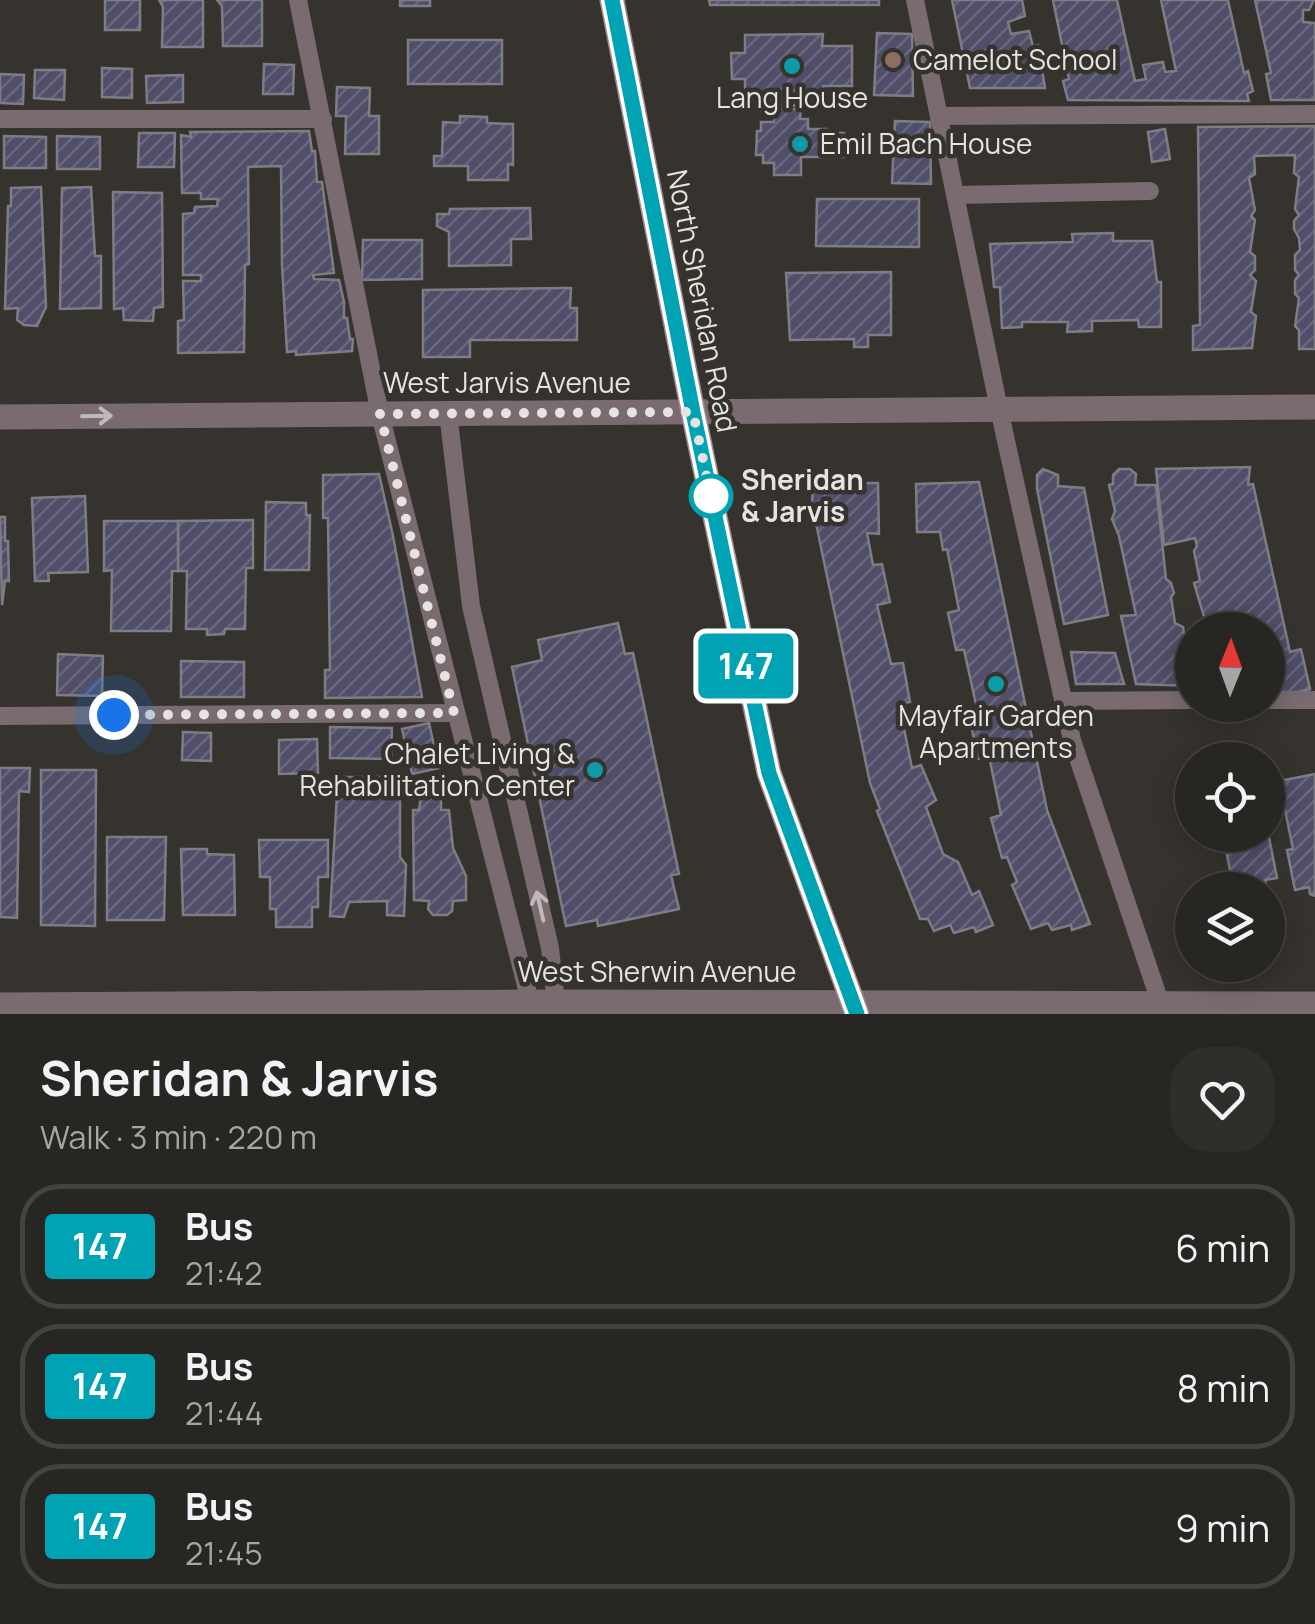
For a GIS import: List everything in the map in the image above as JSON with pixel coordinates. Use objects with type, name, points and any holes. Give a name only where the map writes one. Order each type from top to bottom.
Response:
[{"type":"main road","name":"North Sheridan Road","points":[[612,0],[769,773],[854,1008]]},
{"type":"street","name":"West Jarvis Avenue","points":[[0,417],[1315,408]]},
{"type":"street","name":"West Sherwin Avenue","points":[[0,1006],[854,1008],[1160,1002],[1190,1008],[1315,1004]]},
{"type":"lane","points":[[298,0],[380,414],[454,713],[539,1006]]},
{"type":"lane","points":[[915,0],[1072,740],[1160,1002]]},
{"type":"lane","points":[[939,116],[1315,114]]},
{"type":"lane","points":[[0,119],[323,119]]},
{"type":"lane","points":[[955,194],[1150,191]]},
{"type":"lane","points":[[448,413],[472,606],[550,948],[539,1006]]},
{"type":"lane","points":[[1064,701],[1175,700]]},
{"type":"lane","points":[[1285,700],[1315,700]]},
{"type":"lane","points":[[0,716],[454,713]]},
{"type":"building","points":[[105,0],[140,0],[140,30],[105,30]]},
{"type":"building","points":[[159,0],[203,0],[203,47],[162,47],[163,7]]},
{"type":"building","points":[[217,0],[262,0],[262,46],[223,46],[222,6]]},
{"type":"building","points":[[400,0],[430,0],[430,6],[400,6]]},
{"type":"building","points":[[709,0],[879,0],[879,5],[710,5]]},
{"type":"building","points":[[952,0],[1022,0],[1025,16],[1008,22],[1011,34],[1029,31],[1033,47],[1038,45],[1045,88],[970,88]]},
{"type":"building","points":[[1053,0],[1117,0],[1135,81],[1146,79],[1143,65],[1163,62],[1165,72],[1176,71],[1161,0],[1228,0],[1244,73],[1248,71],[1253,91],[1247,94],[1249,101],[1068,100],[1063,81],[1069,79]]},
{"type":"building","points":[[1255,0],[1314,0],[1309,10],[1303,10],[1303,22],[1315,23],[1315,100],[1271,100],[1266,74],[1271,73]]},
{"type":"building","points":[[877,33],[912,34],[913,96],[874,95]]},
{"type":"building","name":"Lang House","points":[[823,34],[822,46],[852,46],[852,86],[823,86],[824,105],[745,107],[745,79],[732,79],[731,53],[745,53],[745,35]]},
{"type":"building","points":[[408,40],[502,40],[502,84],[408,84]]},
{"type":"building","points":[[264,64],[294,65],[293,94],[263,94]]},
{"type":"building","points":[[102,68],[132,69],[132,98],[102,97]]},
{"type":"building","points":[[35,70],[65,70],[64,100],[34,98]]},
{"type":"building","points":[[0,74],[24,75],[23,104],[0,103]]},
{"type":"building","points":[[183,75],[183,102],[147,103],[146,76]]},
{"type":"building","points":[[337,87],[370,88],[369,116],[379,116],[379,154],[345,154],[346,116],[336,116]]},
{"type":"building","name":"Emil Bach House","points":[[774,109],[801,109],[800,119],[808,119],[808,129],[844,133],[844,157],[801,157],[801,175],[774,175],[774,163],[763,163],[763,155],[756,155],[757,131],[761,131],[761,122],[774,122]]},
{"type":"building","points":[[460,116],[487,117],[487,123],[513,124],[513,165],[508,164],[508,180],[468,180],[468,166],[434,166],[434,156],[442,156],[443,122],[460,123]]},
{"type":"building","points":[[895,121],[930,122],[931,184],[892,183]]},
{"type":"building","points":[[1315,126],[1315,349],[1299,349],[1299,330],[1295,326],[1299,298],[1295,294],[1295,280],[1299,275],[1295,255],[1300,250],[1294,229],[1299,215],[1295,209],[1299,177],[1294,173],[1295,155],[1254,156],[1255,174],[1249,178],[1255,210],[1251,216],[1255,220],[1250,252],[1255,256],[1255,270],[1250,275],[1256,281],[1251,312],[1256,316],[1252,348],[1193,350],[1193,326],[1200,325],[1198,127]]},
{"type":"building","points":[[1165,129],[1170,159],[1152,162],[1148,132]]},
{"type":"building","points":[[309,131],[317,182],[322,182],[334,273],[313,275],[314,279],[339,280],[344,318],[353,339],[352,351],[296,355],[296,351],[287,352],[281,166],[248,167],[249,264],[245,265],[244,352],[178,353],[178,321],[184,320],[183,281],[201,281],[201,275],[183,275],[183,214],[194,213],[195,207],[217,206],[218,199],[201,199],[201,193],[182,193],[181,135]]},
{"type":"building","points":[[139,133],[175,133],[174,167],[138,167]]},
{"type":"building","points":[[4,136],[46,137],[46,168],[4,168]]},
{"type":"building","points":[[57,136],[100,137],[100,169],[57,169]]},
{"type":"building","points":[[41,187],[46,307],[37,326],[17,320],[18,308],[5,309],[11,188]]},
{"type":"building","points":[[91,187],[95,256],[101,256],[101,308],[60,309],[62,188]]},
{"type":"building","points":[[113,192],[162,193],[163,307],[154,308],[153,321],[124,320],[123,308],[114,309]]},
{"type":"building","points":[[817,199],[919,199],[919,247],[816,246]]},
{"type":"building","points":[[530,208],[531,239],[511,239],[511,265],[449,266],[449,232],[437,226],[437,214],[449,214],[450,209]]},
{"type":"building","points":[[1113,233],[1113,241],[1152,241],[1157,282],[1161,282],[1161,327],[1139,327],[1138,320],[1092,321],[1092,331],[1067,332],[1068,322],[1022,322],[1022,327],[1002,328],[1000,287],[994,287],[990,244],[1073,242],[1072,234]]},
{"type":"building","points":[[363,240],[422,240],[422,279],[362,280]]},
{"type":"building","points":[[891,272],[891,335],[868,335],[868,347],[854,347],[854,339],[790,340],[786,273]]},
{"type":"building","points":[[571,288],[570,308],[577,308],[577,340],[470,340],[470,357],[423,357],[423,290]]},
{"type":"building","points":[[1250,467],[1248,485],[1253,484],[1281,612],[1203,612],[1194,583],[1200,581],[1195,538],[1164,545],[1156,469]]},
{"type":"building","points":[[1043,469],[1058,475],[1058,486],[1084,488],[1108,615],[1064,624],[1037,489],[1037,475]]},
{"type":"building","points":[[1119,469],[1130,469],[1136,474],[1135,485],[1156,485],[1166,579],[1174,593],[1171,597],[1175,685],[1136,684],[1121,616],[1136,615],[1112,519],[1115,511],[1109,485],[1113,484],[1113,475]]},
{"type":"building","points":[[379,474],[422,697],[325,698],[325,670],[330,670],[328,518],[323,518],[323,475]]},
{"type":"building","name":"Mayfair Garden Apartments","points":[[979,482],[1047,810],[1090,924],[1072,930],[1071,925],[1052,930],[1048,923],[1031,929],[1012,885],[1017,882],[1007,857],[1002,858],[991,818],[1001,815],[989,756],[978,759],[970,720],[979,718],[964,650],[956,650],[948,613],[959,610],[947,549],[943,550],[940,532],[917,532],[916,484]]},
{"type":"building","name":"Mayfair Garden Apartments","points":[[813,483],[878,483],[879,534],[867,533],[873,565],[882,564],[890,602],[877,605],[891,664],[903,663],[910,702],[899,704],[912,768],[921,765],[936,800],[926,807],[943,854],[958,862],[972,895],[979,891],[993,925],[976,932],[974,927],[954,933],[950,925],[934,931],[928,919],[920,919],[877,811],[880,809],[870,783],[812,504]]},
{"type":"building","points":[[85,496],[88,572],[48,573],[49,581],[35,581],[32,498]]},
{"type":"building","points":[[266,502],[306,503],[306,515],[310,515],[309,570],[265,570]]},
{"type":"building","points":[[0,517],[5,517],[9,581],[5,581],[2,605]]},
{"type":"building","points":[[253,520],[253,568],[246,568],[245,629],[225,629],[224,634],[207,635],[207,629],[186,629],[187,571],[178,571],[178,521]]},
{"type":"building","points":[[104,521],[178,521],[178,571],[172,571],[171,631],[111,631],[112,570],[104,571]]},
{"type":"building","name":"Chalet Living & Rehabilitation Center","points":[[618,623],[625,654],[633,653],[679,874],[671,875],[679,909],[598,926],[597,920],[566,926],[512,667],[542,660],[538,640]]},
{"type":"building","points":[[1285,629],[1290,652],[1301,649],[1310,689],[1285,692]]},
{"type":"building","points":[[1071,652],[1115,653],[1124,684],[1076,684]]},
{"type":"building","points":[[58,654],[103,656],[102,696],[57,695]]},
{"type":"building","points":[[181,661],[244,662],[244,697],[181,697]]},
{"type":"building","points":[[429,723],[439,768],[412,774],[402,729]]},
{"type":"building","points":[[330,727],[392,728],[391,759],[330,758]]},
{"type":"building","points":[[183,732],[211,733],[211,761],[182,760]]},
{"type":"building","points":[[317,739],[318,773],[279,774],[279,740]]},
{"type":"building","points":[[0,768],[30,768],[29,792],[19,791],[17,918],[0,917]]},
{"type":"building","points":[[41,770],[96,770],[95,926],[41,925]]},
{"type":"building","points":[[1315,774],[1315,896],[1310,894],[1309,887],[1295,890],[1287,850],[1293,849],[1285,810],[1285,780]]},
{"type":"building","points":[[338,777],[400,777],[400,857],[406,865],[404,916],[387,915],[387,901],[349,902],[344,917],[330,916]]},
{"type":"building","points":[[441,795],[441,810],[449,810],[453,848],[466,876],[466,900],[453,901],[452,911],[447,915],[433,915],[428,909],[429,901],[414,900],[413,810],[419,810],[421,796]]},
{"type":"building","points":[[107,837],[166,837],[164,920],[107,920]]},
{"type":"building","points":[[259,840],[328,840],[328,877],[318,877],[318,907],[312,907],[312,927],[276,927],[276,909],[270,909],[270,877],[260,877]]},
{"type":"building","points":[[181,849],[234,855],[235,915],[183,915]]},
{"type":"building","points":[[1226,852],[1272,852],[1276,872],[1230,872]]},
{"type":"bus line","name":"147","points":[[612,0],[769,773],[857,1014]]},
{"type":"place","name":"Camelot School","points":[[893,60]]},
{"type":"place","name":"Lang House","points":[[792,66]]},
{"type":"place","name":"Emil Bach House","points":[[800,144]]},
{"type":"place","name":"Sheridan & Jarvis","points":[[711,496]]},
{"type":"place","name":"Mayfair Garden Apartments","points":[[996,684]]},
{"type":"place","name":"Chalet Living & Rehabilitation Center","points":[[595,770]]},
{"type":"route","points":[[114,715],[454,713],[380,414],[693,412],[712,502],[711,496]]}]
